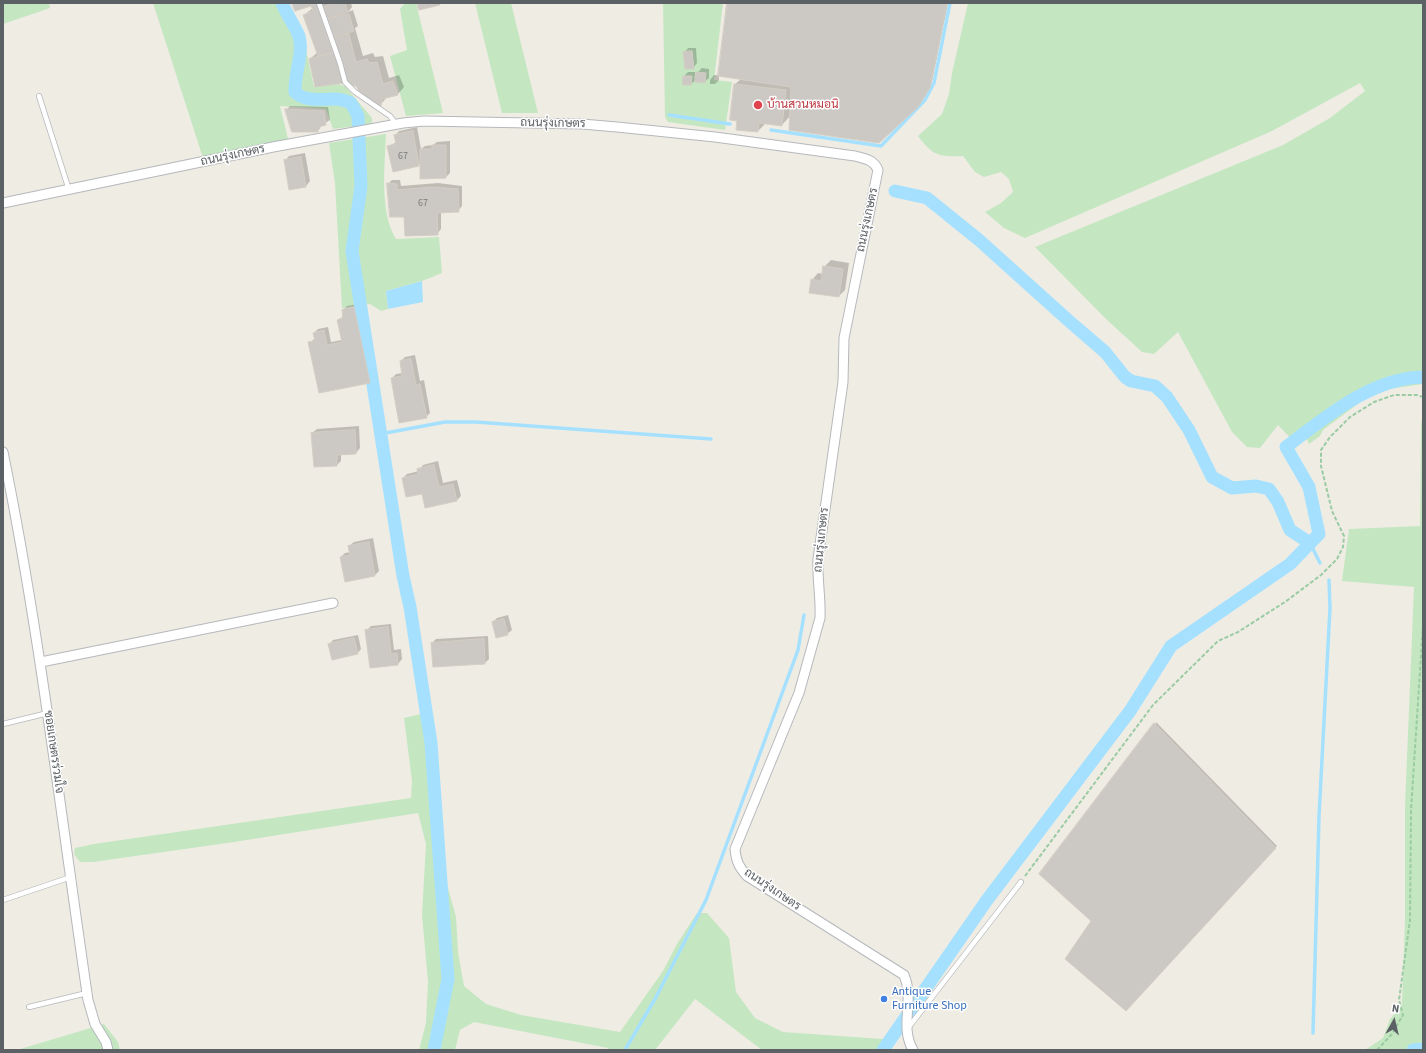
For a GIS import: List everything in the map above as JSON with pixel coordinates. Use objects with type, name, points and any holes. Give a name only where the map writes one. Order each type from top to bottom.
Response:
[{"type":"street","name":"ถนนรุ่งเกษตร","points":[[3,203],[349,133],[396,124],[424,121],[617,126],[715,137],[855,156],[871,160],[876,164],[878,170],[844,338],[843,382],[818,559],[817,576],[821,605],[820,618],[799,693],[735,849],[736,860],[740,868],[747,876],[904,975],[908,985],[909,996],[906,1031],[908,1042],[912,1050]]},
{"type":"street","name":"ซอยเกษตรร่วมใจ","points":[[3,452],[19,527],[41,662],[87,993],[95,1024],[106,1042],[108,1050]]},
{"type":"street","points":[[41,662],[333,603]]},
{"type":"lane","points":[[319,3],[345,82],[355,92],[390,116],[396,124]]},
{"type":"lane","points":[[39,96],[70,190]]},
{"type":"lane","points":[[3,724],[48,713]]},
{"type":"lane","points":[[3,900],[71,878]]},
{"type":"lane","points":[[906,1031],[944,984],[1021,882]]},
{"type":"lane","points":[[29,1007],[87,993]]},
{"type":"path","points":[[1021,882],[1153,705],[1218,641],[1238,632],[1285,602],[1321,575],[1338,559],[1343,547],[1344,536],[1332,511],[1321,466],[1321,450],[1330,437],[1350,417],[1374,402],[1394,395],[1417,395],[1423,397]]},
{"type":"path","points":[[1377,1050],[1392,1034],[1403,1015],[1399,1000],[1410,920],[1411,810],[1423,624]]},
{"type":"green space","points":[[3,3],[49,3],[50,8],[3,24]]},
{"type":"green space","points":[[153,3],[288,3],[305,45],[314,87],[338,84],[345,86],[372,118],[372,124],[333,129],[326,109],[280,106],[288,139],[203,158]]},
{"type":"green space","points":[[405,3],[416,3],[443,113],[406,116],[390,56],[407,50],[400,9]]},
{"type":"green space","points":[[475,3],[511,3],[538,113],[502,113]]},
{"type":"green space","points":[[663,3],[723,3],[714,80],[732,82],[725,130],[668,122],[665,117]]},
{"type":"green space","points":[[968,3],[1423,3],[1423,384],[1389,389],[1367,397],[1323,430],[1320,436],[1309,444],[1307,439],[1296,444],[1278,425],[1260,448],[1247,447],[1232,432],[1178,332],[1154,354],[1142,352],[1106,319],[1035,247],[1283,145],[1330,118],[1365,91],[1360,83],[1272,131],[1025,238],[1004,228],[985,212],[1001,203],[1013,192],[1009,179],[1001,172],[984,177],[975,172],[963,156],[937,154],[928,148],[918,136],[942,114],[949,94],[952,73]]},
{"type":"green space","points":[[386,134],[384,188],[387,215],[391,228],[396,239],[439,237],[442,273],[422,281],[386,291],[388,309],[381,311],[370,304],[342,308],[335,183],[329,143]]},
{"type":"green space","points":[[1423,410],[1423,1050],[1365,1050],[1383,1038],[1390,1019],[1402,1005],[1405,919],[1405,806],[1414,587],[1342,581],[1349,529],[1420,526],[1421,425]]},
{"type":"green space","points":[[421,714],[443,870],[456,917],[458,952],[464,986],[486,1004],[521,1015],[620,1032],[663,971],[677,944],[697,913],[707,913],[729,938],[736,992],[755,1018],[783,1032],[896,1040],[889,1050],[762,1050],[695,999],[655,1050],[608,1050],[608,1048],[474,1022],[460,1030],[455,1050],[419,1050],[426,1023],[428,982],[422,915],[426,844],[418,813],[234,842],[93,862],[80,862],[74,854],[75,848],[94,844],[411,798],[412,781],[404,718]]},
{"type":"green space","points":[[104,1024],[118,1042],[120,1050],[17,1050]]},
{"type":"water","points":[[422,281],[423,302],[388,309],[386,291]]},
{"type":"building","points":[[292,3],[317,3],[333,53],[318,56],[303,15],[313,11],[311,6],[295,11]]},
{"type":"building","points":[[335,3],[345,3],[348,12],[327,19],[323,7]]},
{"type":"building","points":[[417,3],[439,3],[440,5],[419,10]]},
{"type":"building","points":[[727,3],[947,3],[930,88],[918,107],[879,143],[789,130],[791,87],[718,76]]},
{"type":"building","points":[[349,14],[354,31],[333,37],[328,20]]},
{"type":"building","points":[[349,34],[356,62],[367,59],[369,63],[377,62],[383,84],[393,81],[398,95],[382,99],[381,106],[362,96],[356,86],[351,86],[346,82],[333,39]]},
{"type":"building","points":[[692,51],[694,69],[685,69],[683,52]]},
{"type":"building","points":[[335,53],[344,83],[315,87],[309,59]]},
{"type":"building","points":[[696,72],[706,73],[705,83],[695,82]]},
{"type":"building","points":[[683,76],[692,76],[691,85],[683,85]]},
{"type":"building","name":"บ้านสวนหมอนิ","points":[[734,84],[786,90],[782,126],[759,123],[758,132],[736,130],[737,121],[730,120]]},
{"type":"building","points":[[285,109],[324,111],[326,125],[318,127],[318,132],[292,132]]},
{"type":"building","points":[[413,131],[419,166],[393,172],[387,146],[396,144],[394,135]]},
{"type":"building","points":[[432,145],[446,145],[446,178],[420,179],[420,149],[432,149]]},
{"type":"building","points":[[301,157],[306,187],[289,190],[284,160]]},
{"type":"building","points":[[387,183],[397,184],[397,190],[433,187],[458,189],[459,212],[437,213],[438,235],[405,236],[404,217],[390,217]]},
{"type":"building","points":[[823,266],[843,269],[839,297],[809,293],[811,279],[821,281]]},
{"type":"building","points":[[354,307],[370,383],[319,393],[308,342],[315,341],[313,333],[324,330],[327,345],[342,342],[337,320],[343,318],[342,310]]},
{"type":"building","points":[[411,359],[416,385],[420,384],[427,418],[399,423],[391,378],[402,376],[400,361]]},
{"type":"building","points":[[355,430],[356,454],[337,455],[337,466],[314,467],[311,433]]},
{"type":"building","points":[[434,465],[439,487],[453,484],[457,501],[425,508],[422,494],[406,497],[402,478],[418,474],[417,469]]},
{"type":"building","points":[[369,542],[375,576],[345,582],[340,557],[350,555],[348,546]]},
{"type":"building","points":[[504,619],[508,635],[496,638],[492,622]]},
{"type":"building","points":[[388,627],[391,654],[397,653],[398,665],[370,668],[365,630]]},
{"type":"building","points":[[354,638],[358,654],[332,660],[328,644]]},
{"type":"building","points":[[484,639],[485,664],[433,667],[431,643]]},
{"type":"building","points":[[1154,723],[1276,848],[1126,1011],[1065,959],[1091,921],[1039,874]]},
{"type":"waterway","points":[[282,3],[299,36],[300,57],[295,92],[309,99],[337,99],[351,103],[358,116],[361,186],[352,251],[431,743],[448,979],[434,1050]]},
{"type":"waterway","points":[[771,130],[881,146],[925,100],[934,83],[950,3]]},
{"type":"waterway","points":[[669,115],[730,124]]},
{"type":"waterway","points":[[895,191],[927,198],[979,240],[1105,352],[1125,377],[1131,381],[1155,386],[1167,397],[1189,430],[1212,477],[1232,488],[1256,486],[1269,489],[1278,502],[1290,530],[1310,543]]},
{"type":"waterway","points":[[883,1050],[987,900],[1130,711],[1171,646],[1290,564],[1319,534],[1309,487],[1286,447],[1333,412],[1367,392],[1385,384],[1404,379],[1423,377]]},
{"type":"waterway","points":[[380,434],[445,422],[476,422],[711,439]]},
{"type":"waterway","points":[[1310,543],[1320,563]]},
{"type":"waterway","points":[[1313,1033],[1319,816],[1330,608],[1329,580]]},
{"type":"waterway","points":[[625,1050],[655,999],[706,900],[798,650],[804,615]]},
{"type":"waterway","points":[[1413,1050],[1423,1049]]},
{"type":"place","name":"บ้านสวนหมอนิ","points":[[758,105]]},
{"type":"place","name":"Antique Furniture Shop","points":[[884,999]]}]
